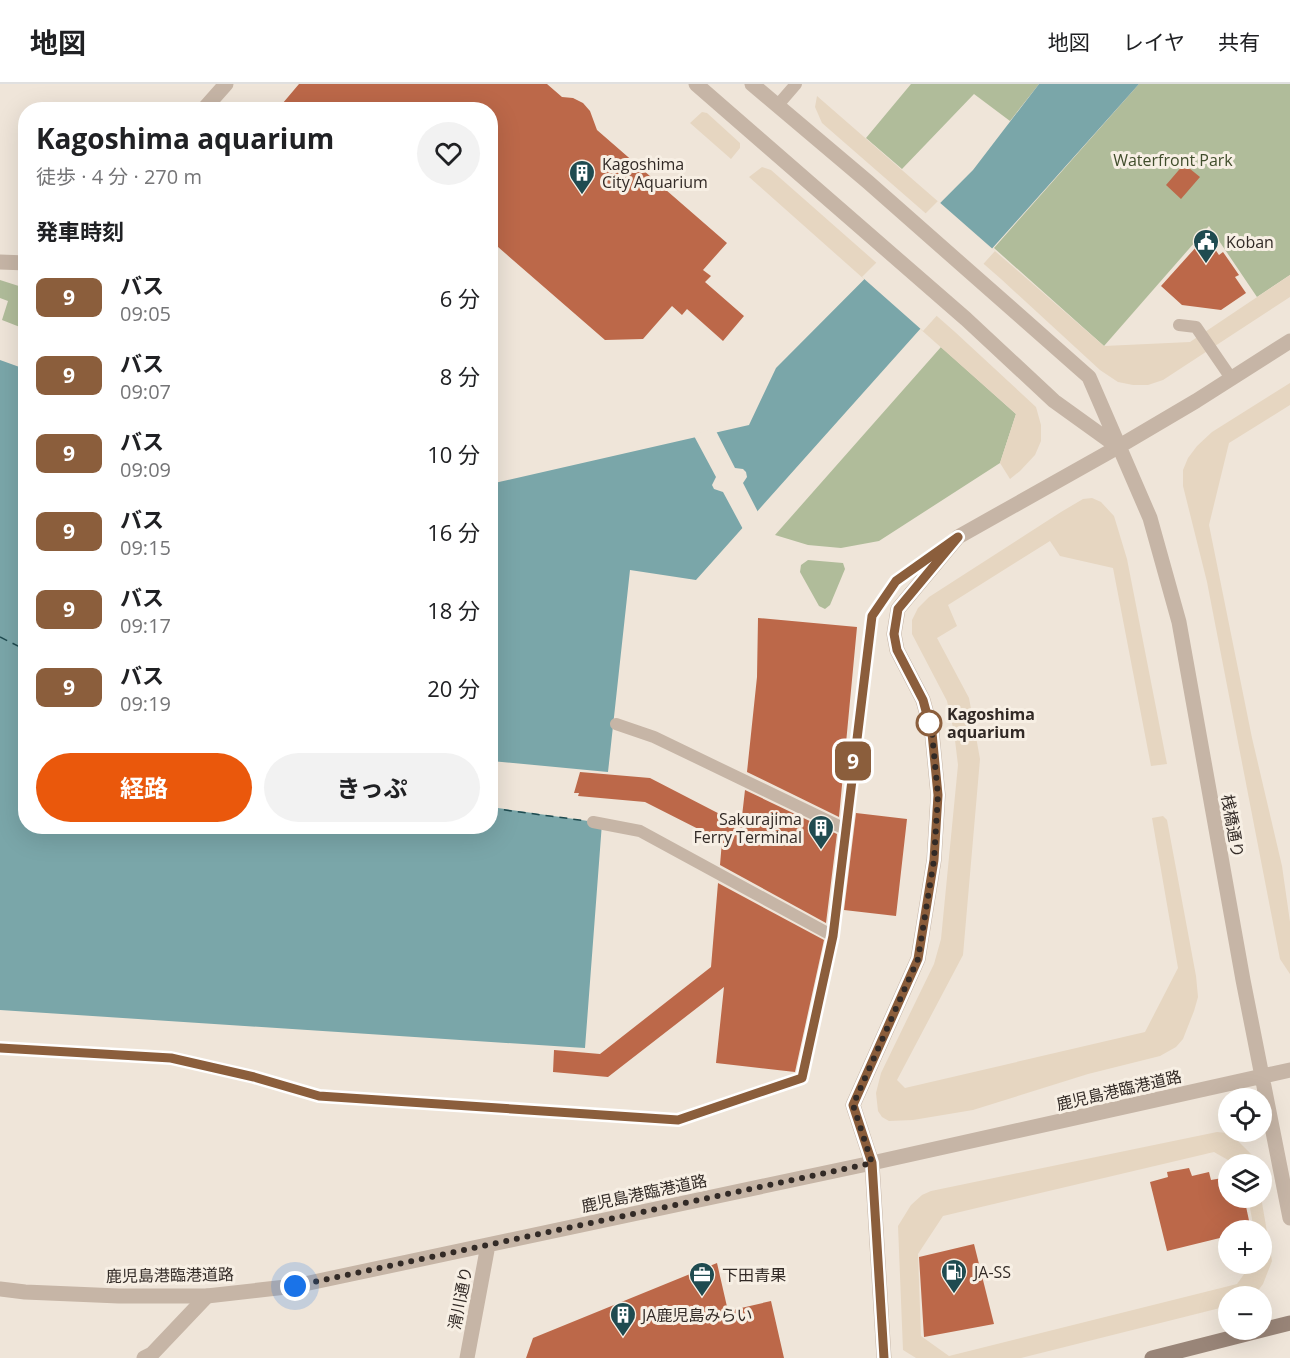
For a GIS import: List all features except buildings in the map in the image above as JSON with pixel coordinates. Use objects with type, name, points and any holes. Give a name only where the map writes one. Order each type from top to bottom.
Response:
[{"type":"main road","points":[[1152,1358],[1290,1323]]},
{"type":"street","points":[[210,102],[226,84]]},
{"type":"street","points":[[696,84],[966,319],[1054,401],[1118,447]]},
{"type":"street","name":"桟橋通り","points":[[752,84],[868,182],[1089,377],[1150,518],[1179,622],[1261,1077],[1290,1218]]},
{"type":"street","points":[[0,262],[18,263]]},
{"type":"street","points":[[884,1358],[872,1163],[853,1105],[918,959],[934,860],[938,795],[932,733],[923,700],[897,650],[894,634],[898,609],[958,537],[1118,447],[1290,341]]},
{"type":"street","name":"鹿児島港臨港道路","points":[[0,1289],[119,1296],[207,1296],[295,1286],[872,1163],[1290,1070]]},
{"type":"street","name":"滑川通り","points":[[467,1358],[488,1245]]},
{"type":"street","points":[[0,1297],[25,1292]]},
{"type":"street","points":[[144,1358],[152,1354],[207,1296]]},
{"type":"lane","points":[[777,106],[796,84]]},
{"type":"lane","points":[[1179,325],[1196,327],[1231,378]]},
{"type":"lane","points":[[0,1048],[171,1058],[254,1077],[319,1096],[678,1120],[802,1078],[833,936],[872,616],[896,581],[958,537]]},
{"type":"lane","points":[[616,724],[654,738],[845,829]]},
{"type":"lane","points":[[593,822],[640,831],[833,936]]},
{"type":"green space","points":[[911,84],[1039,84],[1010,121],[974,94],[902,169],[866,138]]},
{"type":"green space","name":"Waterfront Park","points":[[1139,84],[1290,84],[1290,275],[1257,297],[1209,226],[1104,346],[994,248]]},
{"type":"green space","points":[[0,280],[18,286],[18,326],[2,320],[8,301],[0,298]]},
{"type":"green space","points":[[941,347],[1016,414],[1000,463],[879,541],[841,548],[808,545],[775,535]]},
{"type":"green space","points":[[808,560],[843,563],[845,569],[830,605],[825,609],[819,606],[800,572],[801,565]]},
{"type":"shaded area","points":[[817,96],[1104,346],[1190,342],[1290,275],[1290,297],[1163,380],[1148,385],[1118,382],[1100,370],[1001,279],[822,123],[815,107]]},
{"type":"shaded area","points":[[702,112],[707,113],[740,143],[740,148],[731,159],[690,123]]},
{"type":"shaded area","points":[[762,167],[771,170],[955,332],[1036,407],[1041,425],[1041,441],[1035,455],[1020,471],[1010,479],[1000,463],[1016,414],[749,177]]},
{"type":"shaded area","points":[[1290,383],[1290,405],[1229,443],[1209,525],[1252,738],[1282,866],[1290,922],[1290,974],[1280,959],[1207,582],[1183,486],[1183,470],[1197,446],[1212,432]]},
{"type":"shaded area","points":[[1092,498],[1101,502],[1114,516],[1127,559],[1167,764],[1151,766],[1113,568],[1060,556],[1050,541],[948,605],[957,626],[937,638],[969,698],[980,759],[963,955],[897,1080],[905,1088],[1145,1032],[1178,968],[1152,818],[1163,816],[1167,820],[1196,976],[1198,997],[1194,1011],[1183,1039],[1176,1047],[1160,1056],[1088,1074],[973,1110],[913,1120],[889,1121],[878,1111],[876,1093],[881,1073],[934,964],[941,939],[958,765],[947,701],[912,634],[912,620],[918,608],[929,597],[1061,512],[1083,499]]},
{"type":"shaded area","points":[[1217,1132],[1218,1142],[1239,1142],[1251,1154],[1218,1154],[1214,1152],[943,1216],[918,1254],[921,1336],[949,1356],[1218,1289],[1218,1309],[1021,1358],[916,1358],[903,1350],[898,1226],[911,1205],[922,1195],[931,1191]]},
{"type":"shaded area","points":[[1250,1208],[1263,1208],[1265,1220],[1252,1220]]},
{"type":"shaded area","points":[[1244,1274],[1267,1274],[1262,1286],[1229,1286],[1237,1284]]},
{"type":"water","points":[[1039,84],[1139,84],[696,580],[630,570],[608,772],[498,762],[498,482],[749,425],[776,368],[973,170]]},
{"type":"water","points":[[0,360],[18,366],[18,834],[498,834],[498,808],[602,823],[585,1048],[0,1010]]},
{"type":"pier","points":[[938,201],[995,251],[923,331],[862,277]]},
{"type":"pier","points":[[715,429],[735,468],[746,472],[747,477],[743,483],[759,514],[744,531],[723,492],[714,489],[712,485],[716,477],[693,434]]},
{"type":"ferry route","points":[[0,637],[18,646]]},
{"type":"ferry route","points":[[498,809],[587,821]]},
{"type":"bus line","name":"9","points":[[0,1048],[171,1058],[254,1077],[319,1096],[678,1120],[802,1078],[833,936],[872,616],[882,598],[896,581],[958,537],[898,609],[894,634],[897,650],[923,700],[932,733],[938,795],[934,860],[918,959],[853,1105],[872,1163],[884,1358]]},
{"type":"place","name":"Kagoshima City Aquarium","points":[[582,196]]},
{"type":"place","name":"Koban","points":[[1206,265]]},
{"type":"place","name":"Kagoshima aquarium","points":[[929,723]]},
{"type":"place","name":"Sakurajima Ferry Terminal","points":[[821,851]]},
{"type":"place","name":"JA-SS","points":[[954,1295]]},
{"type":"place","name":"下田青果","points":[[702,1298]]},
{"type":"place","name":"JA鹿児島みらい","points":[[623,1338]]},
{"type":"route","points":[[295,1286],[872,1163],[853,1105],[918,959],[934,860],[938,795],[932,733],[927,716],[929,723]]}]
